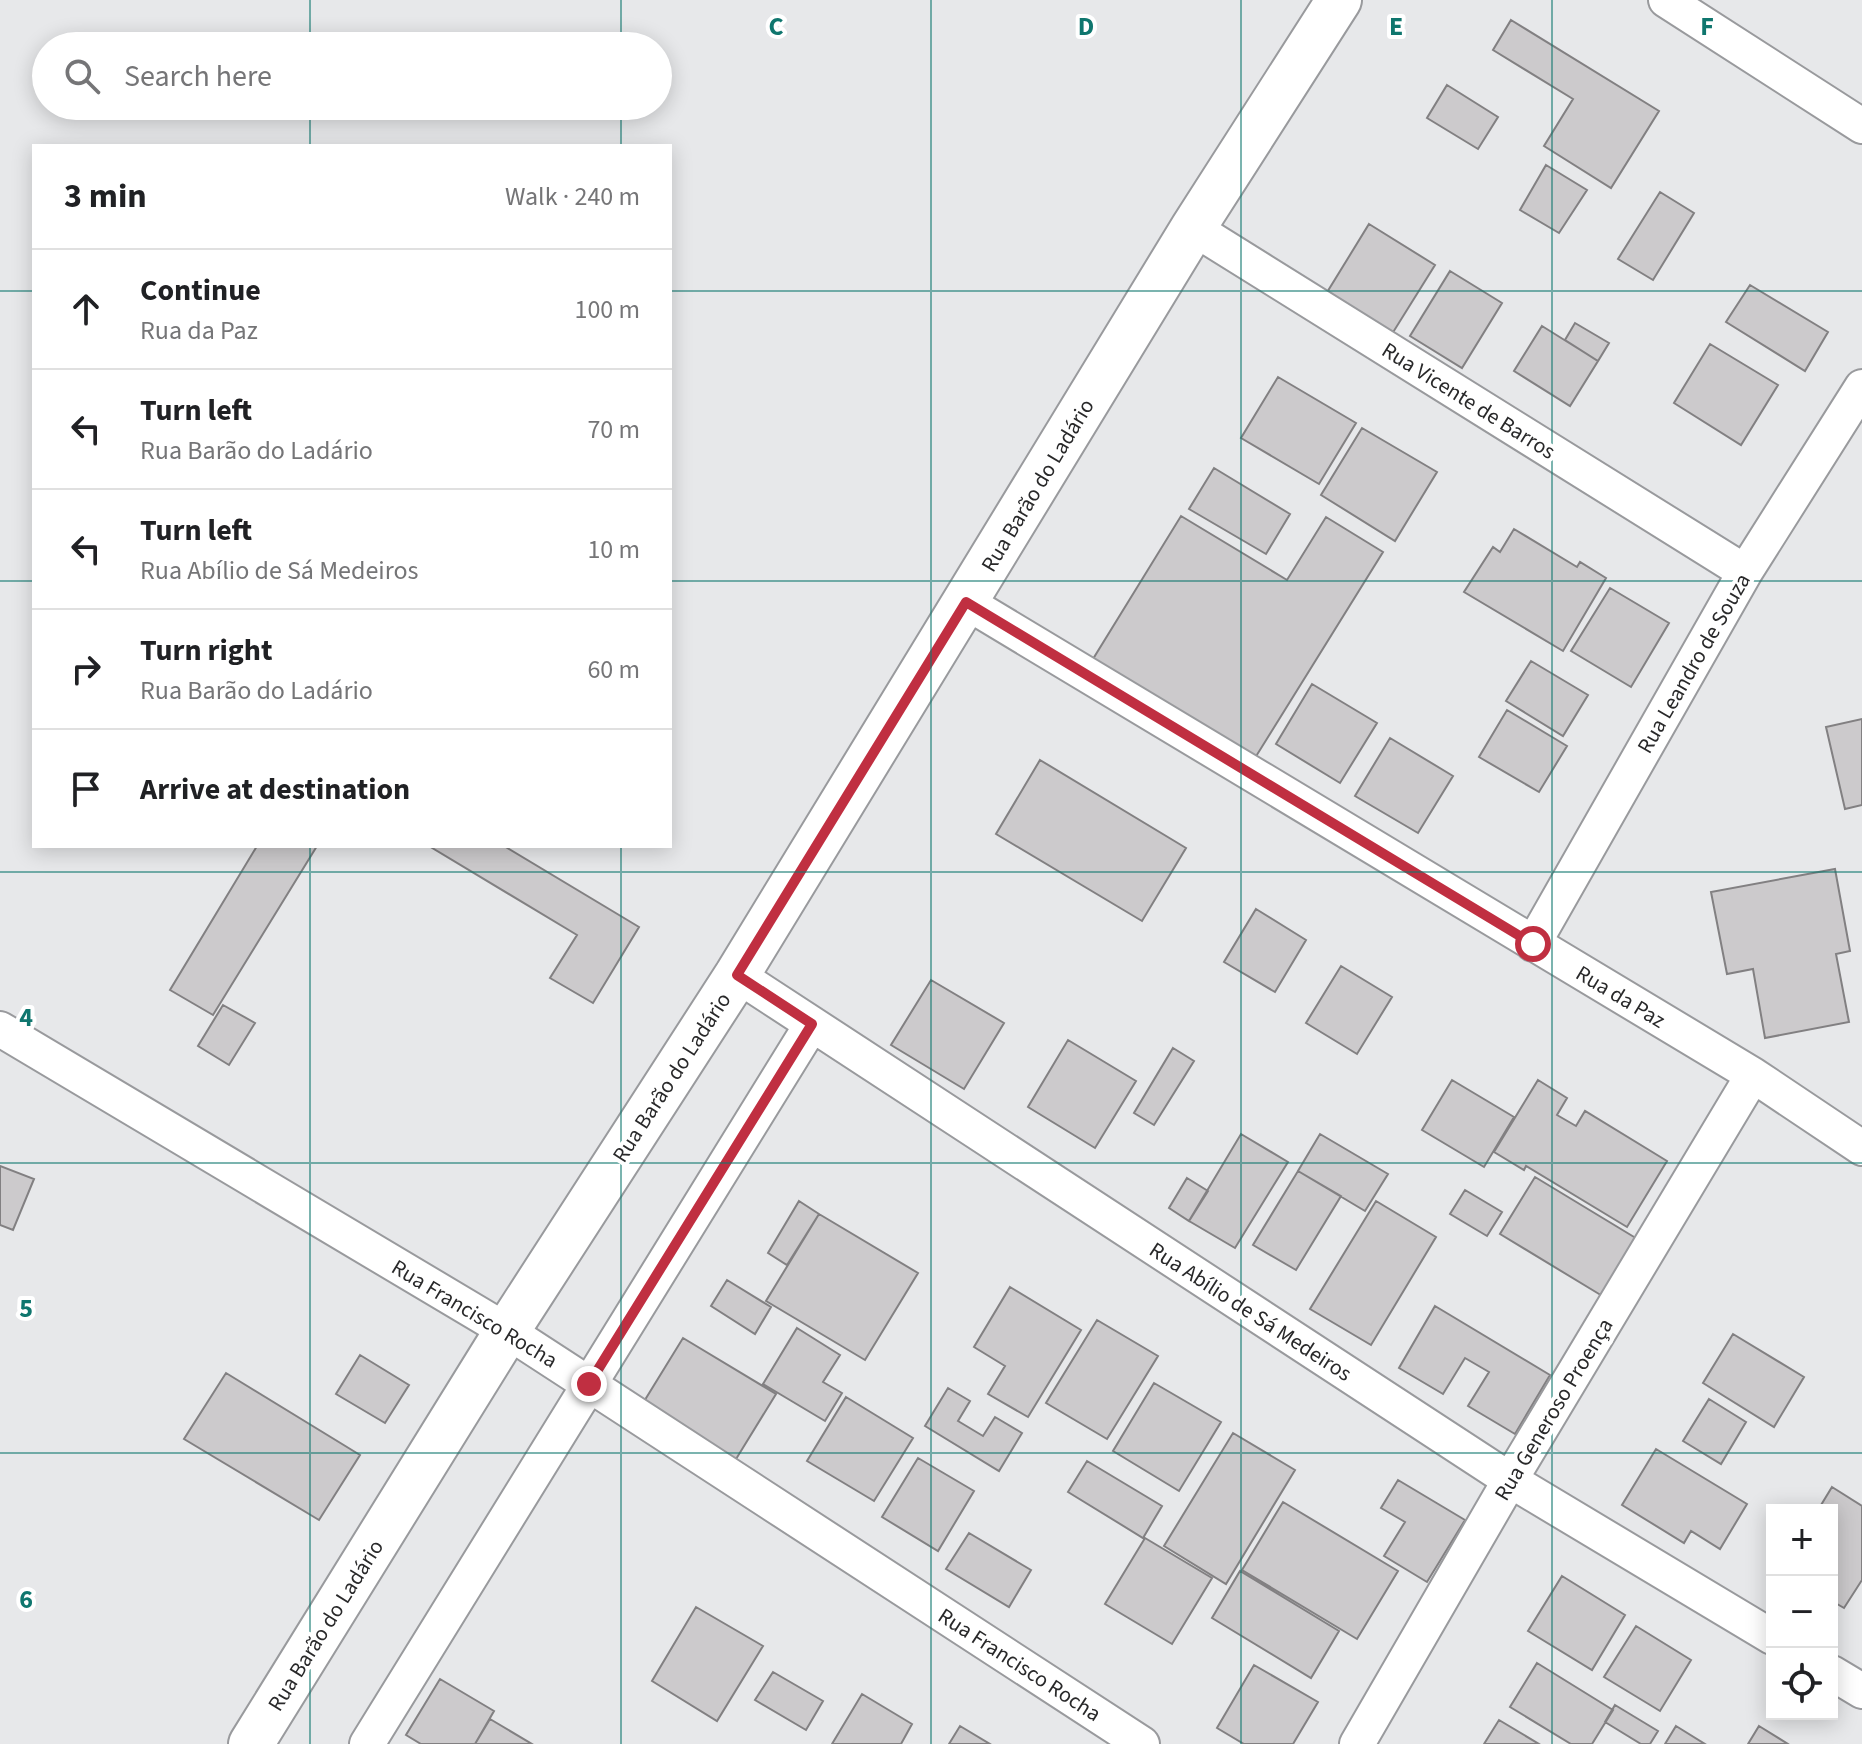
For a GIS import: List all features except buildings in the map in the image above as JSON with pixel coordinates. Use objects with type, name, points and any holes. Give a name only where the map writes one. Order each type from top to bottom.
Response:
[{"type":"main road","name":"Rua Barão do Ladário","points":[[265,1739],[507,1331],[737,975],[1193,228],[1339,0]]},
{"type":"street","points":[[1666,0],[1862,126]]},
{"type":"street","name":"Rua Vicente de Barros","points":[[1193,228],[1745,572]]},
{"type":"street","name":"Rua Leandro de Souza","points":[[1533,944],[1745,572],[1862,387]]},
{"type":"street","name":"Rua da Paz","points":[[966,602],[1753,1075],[1862,1148]]},
{"type":"street","name":"Rua Abílio de Sá Medeiros","points":[[737,975],[1510,1480],[1766,1633]]},
{"type":"street","points":[[367,1744],[812,1024]]},
{"type":"street","name":"Rua Francisco Rocha","points":[[0,1029],[507,1331],[1142,1744]]},
{"type":"street","name":"Rua Generoso Proença","points":[[1357,1744],[1510,1480],[1753,1075]]},
{"type":"street","points":[[1838,1677],[1862,1691]]},
{"type":"route","points":[[589,1384],[812,1024],[737,975],[966,602],[1533,944]]}]
